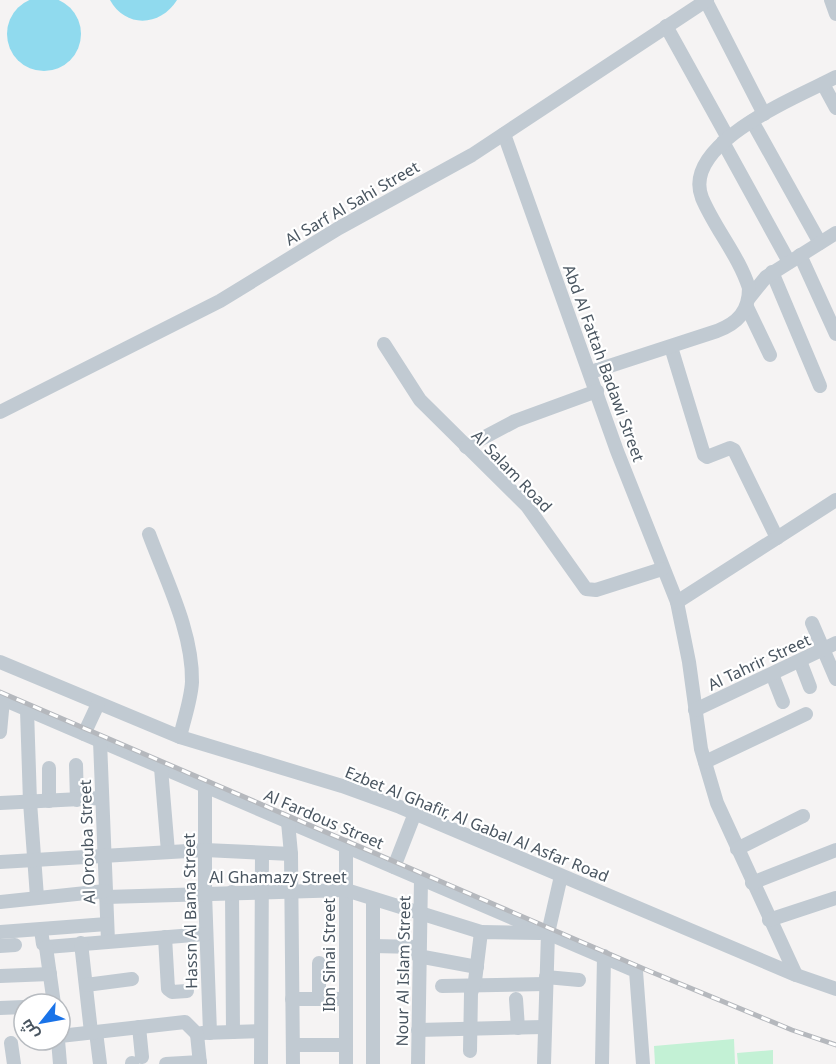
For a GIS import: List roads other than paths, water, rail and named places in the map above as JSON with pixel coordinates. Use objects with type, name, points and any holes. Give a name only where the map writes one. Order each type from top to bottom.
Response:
[{"type":"street","points":[[591,372],[729,327],[743,315],[759,283],[772,272],[831,240],[758,118],[706,0]]},
{"type":"street","name":"Al Sarf Al Sahi Street","points":[[0,412],[220,300],[339,228],[504,134],[706,0]]},
{"type":"street","points":[[831,0],[836,14]]},
{"type":"street","points":[[666,26],[726,140],[836,334]]},
{"type":"street","points":[[770,355],[748,303],[746,279],[702,197],[704,170],[726,140],[758,118],[830,81],[836,108]]},
{"type":"street","name":"Abd Al Fattah Badawi Street","points":[[504,134],[662,569],[677,602],[705,762],[721,814],[796,975]]},
{"type":"street","points":[[772,272],[820,386]]},
{"type":"street","name":"Al Salam Road","points":[[384,344],[420,400],[526,506],[586,589],[596,590],[662,569]]},
{"type":"street","points":[[671,347],[704,455],[707,457],[730,448],[734,450],[777,538]]},
{"type":"street","points":[[466,447],[522,418],[597,391]]},
{"type":"street","points":[[677,602],[836,500]]},
{"type":"street","points":[[149,534],[177,610],[190,663],[192,685],[180,736]]},
{"type":"street","points":[[812,623],[830,646],[836,679]]},
{"type":"street","name":"Al Tahrir Street","points":[[695,710],[830,646]]},
{"type":"street","points":[[800,661],[810,687]]},
{"type":"street","name":"Ezbet Al Ghafir, Al Gabal Al Asfar Road","points":[[0,662],[180,736],[342,786],[415,813],[796,975],[836,989]]},
{"type":"street","points":[[771,674],[783,702]]},
{"type":"street","points":[[0,732],[2,699]]},
{"type":"street","name":"Al Fardous Street","points":[[2,699],[636,971],[644,1064]]},
{"type":"street","points":[[84,734],[98,704]]},
{"type":"street","points":[[27,710],[30,802],[37,897]]},
{"type":"street","points":[[705,762],[806,714]]},
{"type":"street","name":"Al Orouba Street","points":[[100,741],[108,941]]},
{"type":"street","points":[[76,765],[77,800]]},
{"type":"street","points":[[49,768],[49,801]]},
{"type":"street","points":[[161,768],[168,852]]},
{"type":"street","name":"Hassn Al Bana Street","points":[[200,1063],[206,934],[205,788]]},
{"type":"street","points":[[0,803],[101,798]]},
{"type":"street","points":[[394,867],[415,813]]},
{"type":"street","points":[[737,849],[802,816]]},
{"type":"street","points":[[288,822],[292,890],[293,1064]]},
{"type":"street","name":"Ibn Sinai Street","points":[[346,846],[346,1064]]},
{"type":"street","points":[[0,862],[205,850],[291,854]]},
{"type":"street","points":[[752,883],[836,850]]},
{"type":"street","points":[[261,1064],[262,853]]},
{"type":"street","points":[[544,1064],[548,933],[561,876]]},
{"type":"street","name":"Nour Al Islam Street","points":[[418,1064],[418,952],[421,879]]},
{"type":"street","name":"Al Ghamazy Street","points":[[0,902],[37,897],[106,894],[346,890],[481,932],[548,933]]},
{"type":"street","points":[[232,892],[232,1032]]},
{"type":"street","points":[[769,920],[836,898]]},
{"type":"street","points":[[373,899],[373,1064]]},
{"type":"street","points":[[0,932],[106,924]]},
{"type":"street","points":[[41,930],[46,947],[52,992]]},
{"type":"street","points":[[470,1051],[471,993],[481,932]]},
{"type":"street","points":[[46,947],[206,934]]},
{"type":"street","points":[[165,937],[168,989],[172,992],[187,991]]},
{"type":"street","points":[[81,944],[93,1032],[100,1064]]},
{"type":"street","points":[[0,946],[15,945]]},
{"type":"street","points":[[373,946],[418,952],[477,967]]},
{"type":"street","points":[[602,1064],[604,956]]},
{"type":"street","points":[[319,999],[320,963]]},
{"type":"street","points":[[0,976],[50,974]]},
{"type":"street","points":[[86,985],[132,979]]},
{"type":"street","points":[[442,986],[579,980]]},
{"type":"street","points":[[292,999],[346,999]]},
{"type":"street","points":[[516,999],[518,1028]]},
{"type":"street","points":[[72,1035],[185,1022],[203,1033],[260,1031]]},
{"type":"street","points":[[135,1061],[139,1027]]},
{"type":"street","points":[[418,1030],[544,1027]]},
{"type":"street","points":[[11,1043],[14,1064]]},
{"type":"street","points":[[293,1045],[346,1046]]},
{"type":"street","points":[[166,1064],[200,1063]]},
{"type":"water","points":[[44,-3],[58,0],[70,8],[78,20],[81,34],[78,48],[70,60],[58,68],[44,71],[30,68],[18,60],[10,48],[7,34],[10,20],[18,8],[30,0]]},
{"type":"water","points":[[110,0],[177,0],[162,15],[144,21],[125,16]]},
{"type":"railway","points":[[0,692],[649,971],[792,1030],[836,1045]]}]
